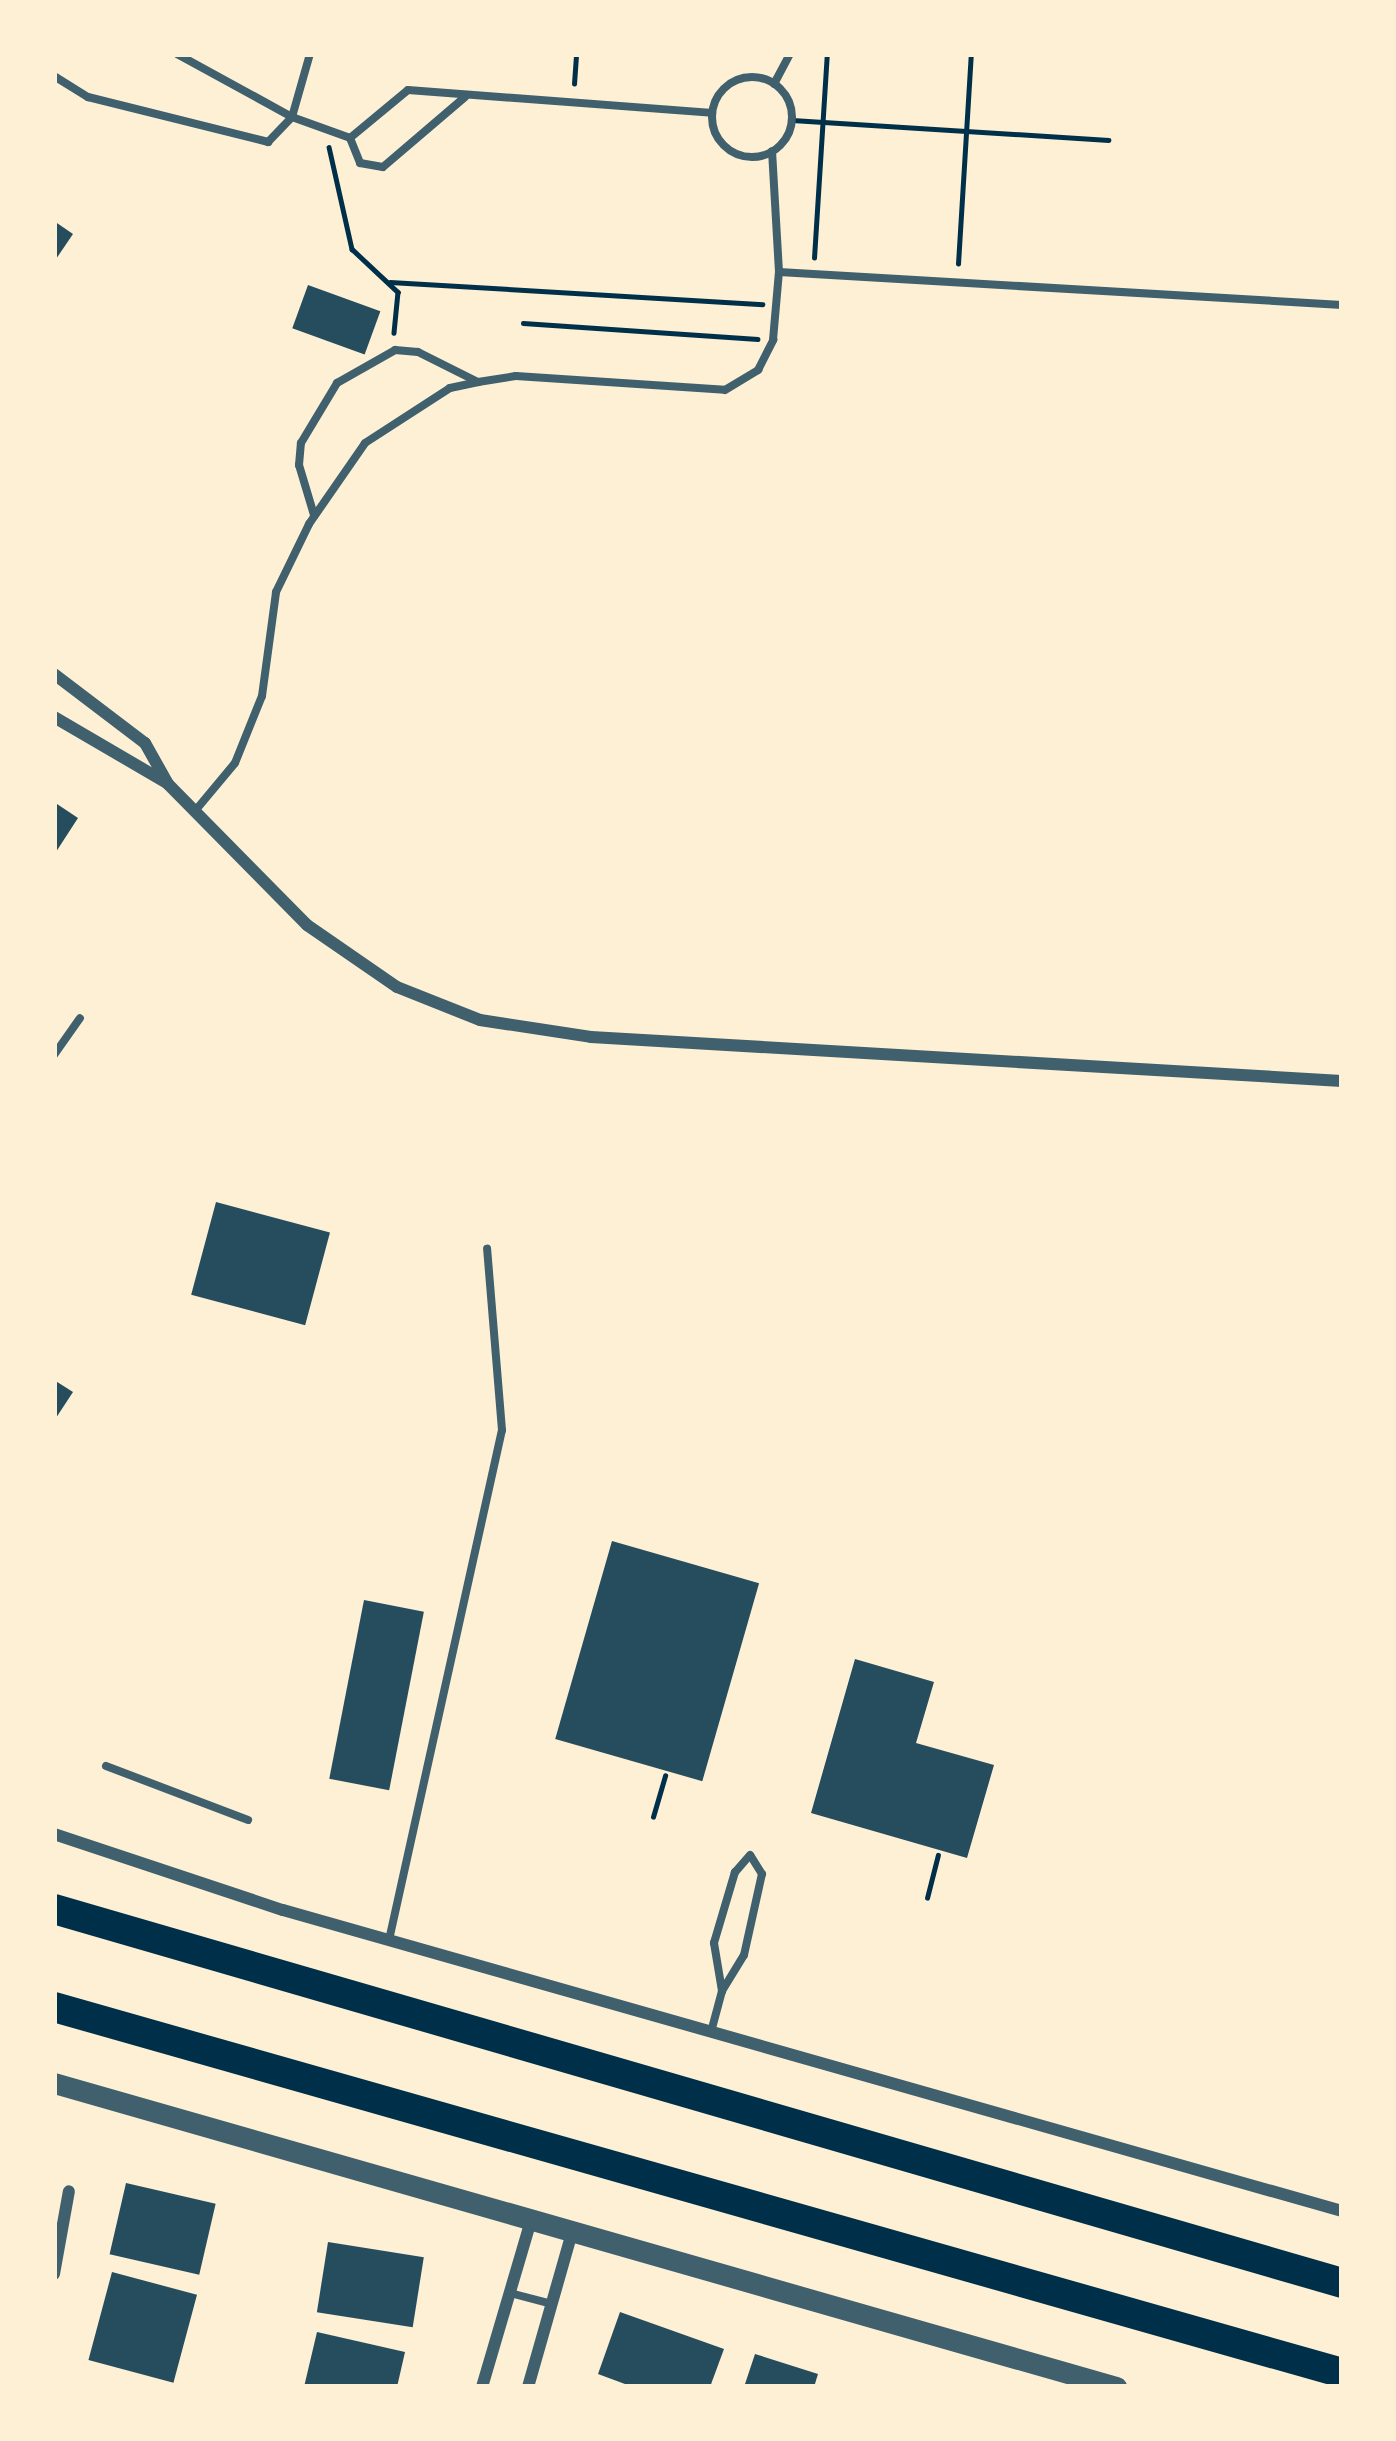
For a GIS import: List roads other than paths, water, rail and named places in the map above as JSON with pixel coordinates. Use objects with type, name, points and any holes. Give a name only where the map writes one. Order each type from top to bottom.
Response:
[{"type":"highway","points":[[54,1909],[1342,2283]]},
{"type":"highway","points":[[54,2007],[1342,2373]]},
{"type":"street","points":[[54,674],[145,742],[168,784]]},
{"type":"street","points":[[54,717],[168,784],[350,959],[422,999],[499,1024],[591,1037],[1342,1081]]},
{"type":"street","points":[[54,1834],[388,1940],[1342,2211]]},
{"type":"street","points":[[54,2083],[1116,2387]]},
{"type":"street","points":[[54,2274],[69,2191]]},
{"type":"street","points":[[482,2387],[532,2222]]},
{"type":"street","points":[[528,2387],[572,2233]]},
{"type":"lane","points":[[177,54],[292,117],[350,138],[360,164],[383,167],[465,97]]},
{"type":"lane","points":[[54,76],[88,97],[268,142],[292,117],[310,54]]},
{"type":"lane","points":[[774,84],[790,54]]},
{"type":"lane","points":[[712,113],[735,81],[774,84]]},
{"type":"lane","points":[[195,811],[235,763],[255,712],[276,592],[314,516],[365,442],[451,388],[478,382],[516,376],[725,390],[758,370],[772,340],[779,272],[772,152],[791,120],[774,84]]},
{"type":"lane","points":[[350,138],[394,94],[712,113]]},
{"type":"lane","points":[[712,113],[725,147],[748,157],[772,152]]},
{"type":"lane","points":[[779,272],[1342,305]]},
{"type":"lane","points":[[314,516],[299,465],[309,424],[337,382],[395,350],[418,352],[478,382]]},
{"type":"lane","points":[[54,1055],[80,1018]]},
{"type":"lane","points":[[388,1940],[502,1430],[487,1249]]},
{"type":"lane","points":[[106,1766],[248,1820]]},
{"type":"lane","points":[[711,2032],[722,1991],[744,1955],[762,1874],[750,1856],[735,1872],[714,1943],[722,1991]]},
{"type":"lane","points":[[510,2293],[552,2304]]}]
